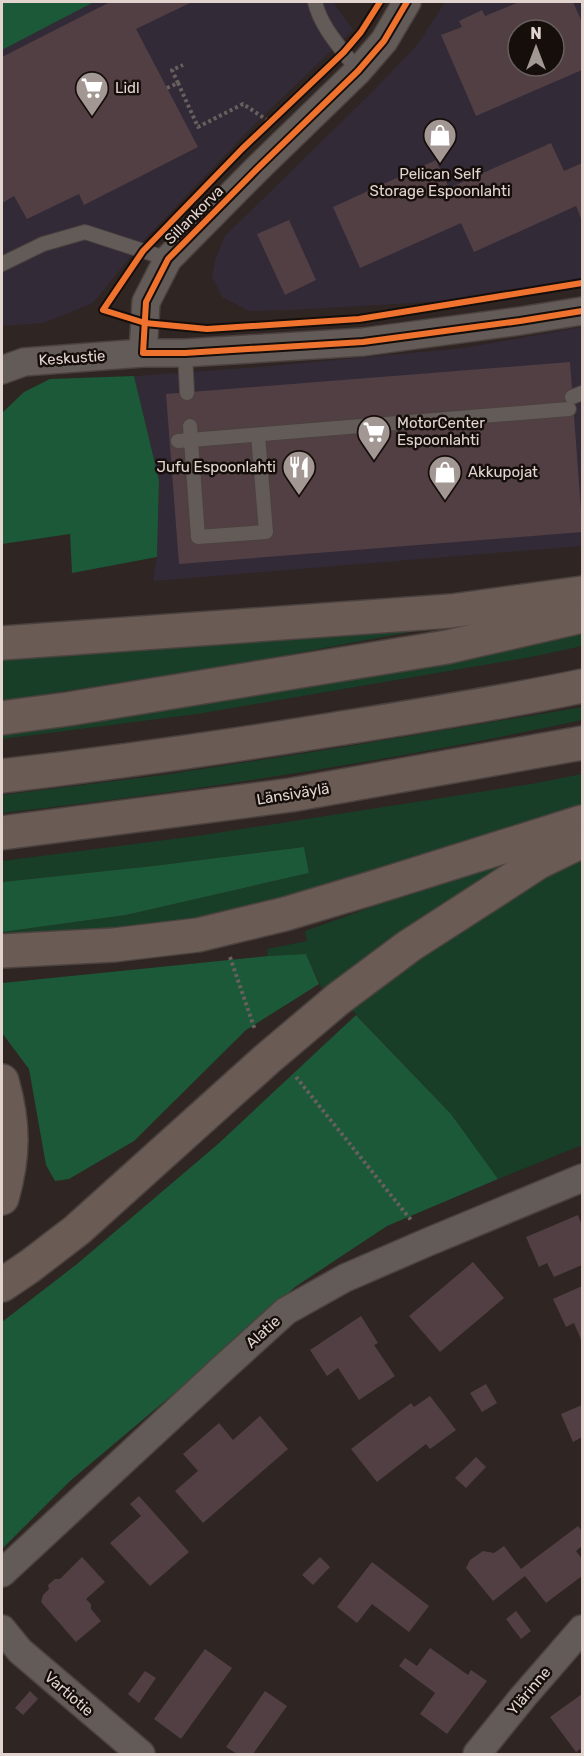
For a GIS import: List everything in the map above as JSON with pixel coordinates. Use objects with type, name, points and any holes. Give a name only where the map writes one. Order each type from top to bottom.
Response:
[{"type":"highway","points":[[2,643],[451,611],[582,594]]},
{"type":"highway","points":[[2,718],[68,710],[447,647],[582,616]]},
{"type":"highway","points":[[2,776],[288,737],[497,704],[582,686]]},
{"type":"highway","name":"Länsiväylä","points":[[2,833],[291,795],[582,743]]},
{"type":"highway","points":[[2,951],[114,945],[198,935],[285,914],[350,895],[582,822]]},
{"type":"highway","points":[[2,1285],[77,1230],[267,1059],[338,999],[409,946],[539,862],[582,841]]},
{"type":"highway","points":[[2,1081],[8,1102],[12,1149],[2,1198]]},
{"type":"street","name":"Sillankorva","points":[[143,353],[146,302],[168,259],[358,71],[384,41],[407,2]]},
{"type":"street","points":[[143,353],[184,353],[363,342],[582,311]]},
{"type":"street","name":"Keskustie","points":[[2,370],[24,362],[143,353]]},
{"type":"street","name":"Alatie","points":[[2,1574],[286,1311],[345,1278],[582,1178]]},
{"type":"street","name":"Vartiotie","points":[[2,1629],[20,1651],[141,1755]]},
{"type":"street","name":"Ylärinne","points":[[477,1755],[582,1629]]},
{"type":"lane","points":[[315,2],[318,14],[328,31],[358,71]]},
{"type":"lane","points":[[2,264],[43,244],[85,231],[168,259]]},
{"type":"lane","points":[[184,353],[187,393]]},
{"type":"lane","points":[[258,435],[266,532],[198,537],[186,436],[258,435],[575,400]]},
{"type":"path","points":[[183,65],[172,70],[198,127],[243,104],[271,123]]},
{"type":"path","points":[[167,87],[178,83]]},
{"type":"path","points":[[264,129],[279,115]]},
{"type":"path","points":[[229,954],[255,1032]]},
{"type":"path","points":[[296,1077],[428,1242]]},
{"type":"shaded area","points":[[94,2],[336,2],[335,5],[353,30],[252,127],[146,238],[93,303],[44,323],[2,326],[2,50]]},
{"type":"shaded area","name":"Pelican Self Storage Espoonlahti","points":[[445,2],[582,2],[582,282],[446,301],[290,310],[249,311],[222,297],[212,277],[215,261],[225,236],[418,44]]},
{"type":"shaded area","name":"MotorCenter Espoonlahti","points":[[582,327],[582,546],[153,581],[157,557],[159,480],[134,376],[464,348]]},
{"type":"green space","points":[[2,2],[94,2],[2,50]]},
{"type":"green space","points":[[134,376],[159,480],[157,557],[72,573],[70,534],[2,544],[2,413],[24,392],[50,379]]},
{"type":"green space","points":[[443,626],[249,662],[2,701],[2,654]]},
{"type":"green space","points":[[582,629],[582,646],[531,657],[197,714],[2,739],[2,727]]},
{"type":"green space","points":[[582,707],[582,720],[438,749],[220,785],[2,813],[2,795],[163,775]]},
{"type":"green space","points":[[582,774],[582,811],[240,912],[125,931],[2,939],[2,932],[126,915],[309,873],[304,847],[2,882],[2,861],[197,836]]},
{"type":"green space","points":[[304,847],[309,873],[126,915],[2,932],[2,882]]},
{"type":"green space","points":[[523,856],[324,993],[306,954],[268,956],[267,949],[307,941],[305,931],[447,880]]},
{"type":"green space","points":[[582,859],[582,1145],[498,1179],[451,1114],[352,1010],[405,967],[434,947],[522,892]]},
{"type":"green space","points":[[306,954],[319,984],[246,1030],[134,1141],[69,1179],[55,1181],[46,1165],[29,1069],[2,1033],[2,983]]},
{"type":"green space","points":[[356,1015],[451,1114],[498,1179],[387,1226],[295,1287],[203,1369],[70,1481],[2,1549],[2,1322],[77,1264],[218,1144]]},
{"type":"building","name":"Lidl","points":[[110,2],[192,2],[136,29],[198,147],[84,205],[79,194],[27,219],[14,196],[2,203],[2,57]]},
{"type":"building","points":[[519,2],[573,2],[582,22],[582,70],[566,77],[566,18],[506,18],[506,78],[564,78],[476,116],[441,35],[462,27],[459,21],[482,10],[485,16]]},
{"type":"building","points":[[551,143],[564,171],[582,163],[582,221],[576,206],[474,252],[461,223],[360,268],[333,207],[436,160],[449,188]]},
{"type":"building","points":[[289,220],[316,280],[285,295],[257,234]]},
{"type":"building","name":"MotorCenter Espoonlahti","points":[[570,362],[582,532],[179,564],[166,394]]},
{"type":"building","points":[[578,1215],[582,1226],[582,1265],[554,1277],[547,1263],[539,1267],[526,1237]]},
{"type":"building","points":[[473,1262],[504,1298],[440,1352],[409,1316]]},
{"type":"building","points":[[582,1286],[582,1342],[574,1323],[566,1327],[553,1299]]},
{"type":"building","points":[[361,1316],[378,1343],[374,1345],[395,1376],[359,1400],[338,1368],[327,1376],[310,1350]]},
{"type":"building","points":[[486,1384],[497,1403],[482,1412],[470,1393]]},
{"type":"building","points":[[430,1396],[456,1430],[430,1449],[426,1444],[377,1482],[351,1449],[411,1403],[414,1407]]},
{"type":"building","points":[[582,1405],[582,1437],[573,1442],[561,1414]]},
{"type":"building","points":[[260,1416],[288,1449],[203,1523],[175,1491],[198,1471],[183,1454],[219,1423],[233,1440]]},
{"type":"building","points":[[476,1457],[486,1467],[466,1488],[455,1478]]},
{"type":"building","points":[[139,1496],[189,1552],[150,1586],[110,1543],[141,1516],[130,1504]]},
{"type":"building","points":[[578,1526],[582,1531],[582,1546],[576,1551],[582,1559],[582,1576],[546,1603],[525,1576],[493,1601],[466,1568],[470,1560],[483,1551],[494,1553],[504,1546],[521,1569]]},
{"type":"building","points":[[82,1557],[105,1582],[86,1599],[101,1621],[76,1642],[41,1602],[43,1595],[49,1589],[48,1585],[55,1579],[60,1579]]},
{"type":"building","points":[[320,1557],[330,1567],[313,1585],[302,1575]]},
{"type":"building","points":[[372,1562],[429,1606],[409,1632],[372,1604],[357,1623],[337,1607]]},
{"type":"building","points":[[516,1611],[531,1631],[521,1639],[506,1619]]},
{"type":"building","points":[[430,1648],[468,1675],[471,1670],[487,1681],[447,1734],[420,1714],[435,1693],[399,1666],[405,1658],[417,1666]]},
{"type":"building","points":[[205,1649],[232,1668],[181,1739],[154,1719]]},
{"type":"building","points":[[145,1671],[156,1678],[139,1703],[128,1694]]},
{"type":"building","points":[[30,1691],[38,1699],[23,1715],[15,1708]]},
{"type":"building","points":[[265,1691],[287,1706],[253,1754],[237,1754],[226,1747]]},
{"type":"building","points":[[582,1694],[582,1753],[580,1749],[576,1752],[550,1717]]},
{"type":"cycle path","points":[[380,2],[361,32],[344,52],[242,149],[143,251],[103,310],[145,323],[207,329],[359,319],[582,283]]},
{"type":"cycle path","points":[[407,2],[384,41],[358,71],[168,259],[146,302],[143,353],[185,353],[363,342],[582,311]]},
{"type":"place","name":"Lidl","points":[[92,117]]},
{"type":"place","name":"Pelican Self Storage Espoonlahti","points":[[440,164]]},
{"type":"place","name":"MotorCenter Espoonlahti","points":[[374,461]]},
{"type":"place","name":"Jufu Espoonlahti","points":[[299,496]]},
{"type":"place","name":"Akkupojat","points":[[445,501]]}]
